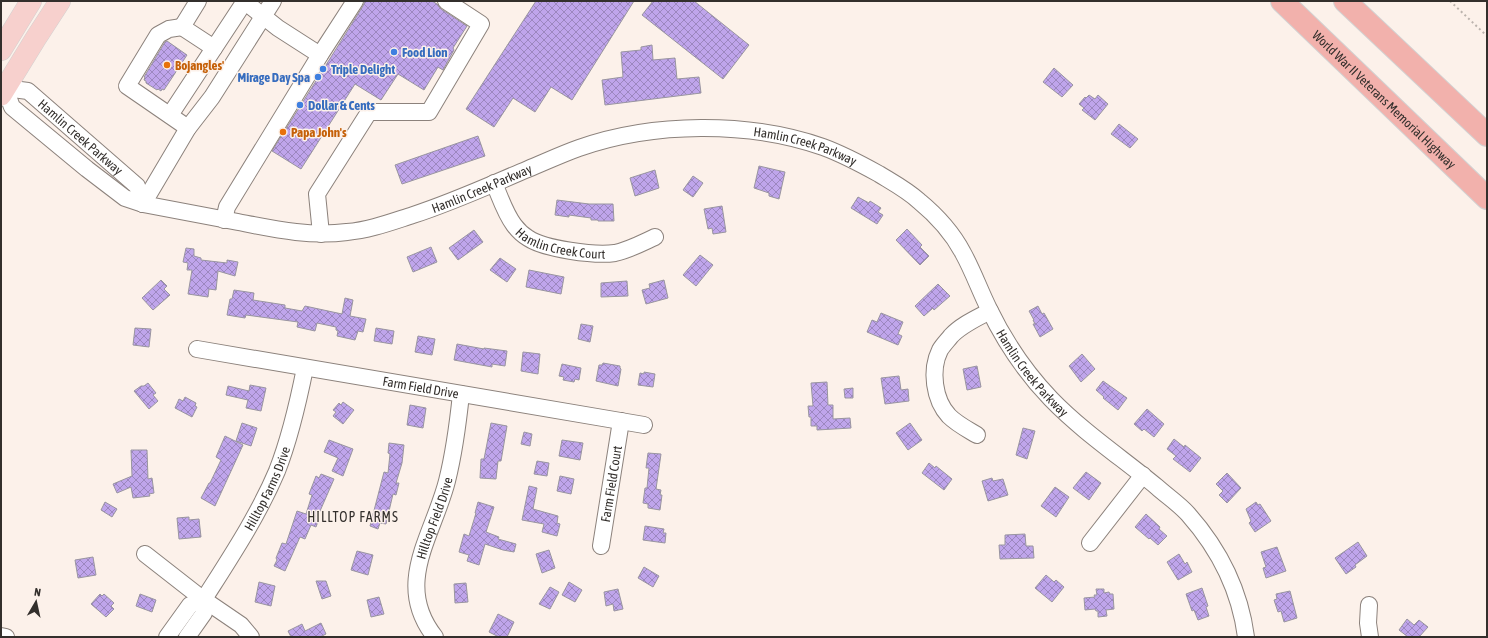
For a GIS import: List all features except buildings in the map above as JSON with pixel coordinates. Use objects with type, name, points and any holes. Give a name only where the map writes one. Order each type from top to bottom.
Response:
[{"type":"highway","name":"World War II Veterans Memorial Highway","points":[[1282,1],[1487,198]]},
{"type":"highway","points":[[1345,1],[1487,135]]},
{"type":"main road","points":[[1,50],[31,1]]},
{"type":"main road","points":[[2,90],[60,1]]},
{"type":"street","points":[[182,27],[198,1]]},
{"type":"street","points":[[170,116],[244,1],[263,16],[320,55]]},
{"type":"street","points":[[143,204],[188,128],[212,97],[273,1]]},
{"type":"street","points":[[224,220],[227,207],[320,55],[355,1]]},
{"type":"street","points":[[321,234],[317,194],[369,112],[429,112],[482,24],[446,1]]},
{"type":"street","points":[[188,128],[127,86],[158,36],[169,29],[182,27],[214,48]]},
{"type":"street","name":"Hamlin Creek Parkway","points":[[2,90],[28,92],[137,186],[143,204]]},
{"type":"street","name":"Hamlin Creek Parkway","points":[[2,90],[12,107],[87,169],[125,198],[143,204],[224,220],[274,229],[321,234],[346,232],[383,225],[448,203],[576,149],[599,141],[657,130],[683,128],[717,129],[753,131],[786,136],[825,148],[862,164],[891,181],[920,201],[950,233],[964,254],[990,312],[1011,349],[1028,373],[1050,398],[1074,421],[1143,475],[1186,512],[1208,539],[1222,562],[1235,590],[1246,637]]},
{"type":"street","name":"Hamlin Creek Court","points":[[494,183],[506,211],[514,225],[528,238],[544,245],[594,253],[614,253],[635,247],[655,237]]},
{"type":"street","points":[[977,435],[962,426],[949,415],[940,401],[935,384],[934,367],[940,350],[952,335],[968,323],[990,312]]},
{"type":"street","name":"Farm Field Drive","points":[[197,349],[644,425]]},
{"type":"street","name":"Hilltop Farms Drive","points":[[188,637],[204,613],[204,599],[259,508],[277,471],[294,419],[305,368]]},
{"type":"street","name":"Hilltop Field Drive","points":[[435,637],[428,629],[417,604],[415,594],[416,580],[423,549],[447,481],[457,427],[461,394]]},
{"type":"street","name":"Farm Field Court","points":[[601,546],[621,421]]},
{"type":"street","points":[[1090,543],[1143,475]]},
{"type":"street","points":[[145,554],[241,625],[251,637]]},
{"type":"street","name":"Hilltop Farms Drive","points":[[166,637],[190,605],[204,599]]},
{"type":"street","points":[[1369,605],[1368,623],[1370,637]]},
{"type":"street","points":[[1,636],[6,637]]},
{"type":"path","points":[[1450,1],[1487,36]]},
{"type":"place","name":"Food Lion","points":[[394,52]]},
{"type":"place","name":"Bojangles'","points":[[167,65]]},
{"type":"place","name":"Triple Delight","points":[[323,69]]},
{"type":"place","name":"Mirage Day Spa","points":[[318,77]]},
{"type":"place","name":"Dollar & Cents","points":[[300,105]]},
{"type":"place","name":"Papa John's","points":[[283,132]]},
{"type":"district","name":"HILLTOP FARMS","points":[[353,517]]}]
